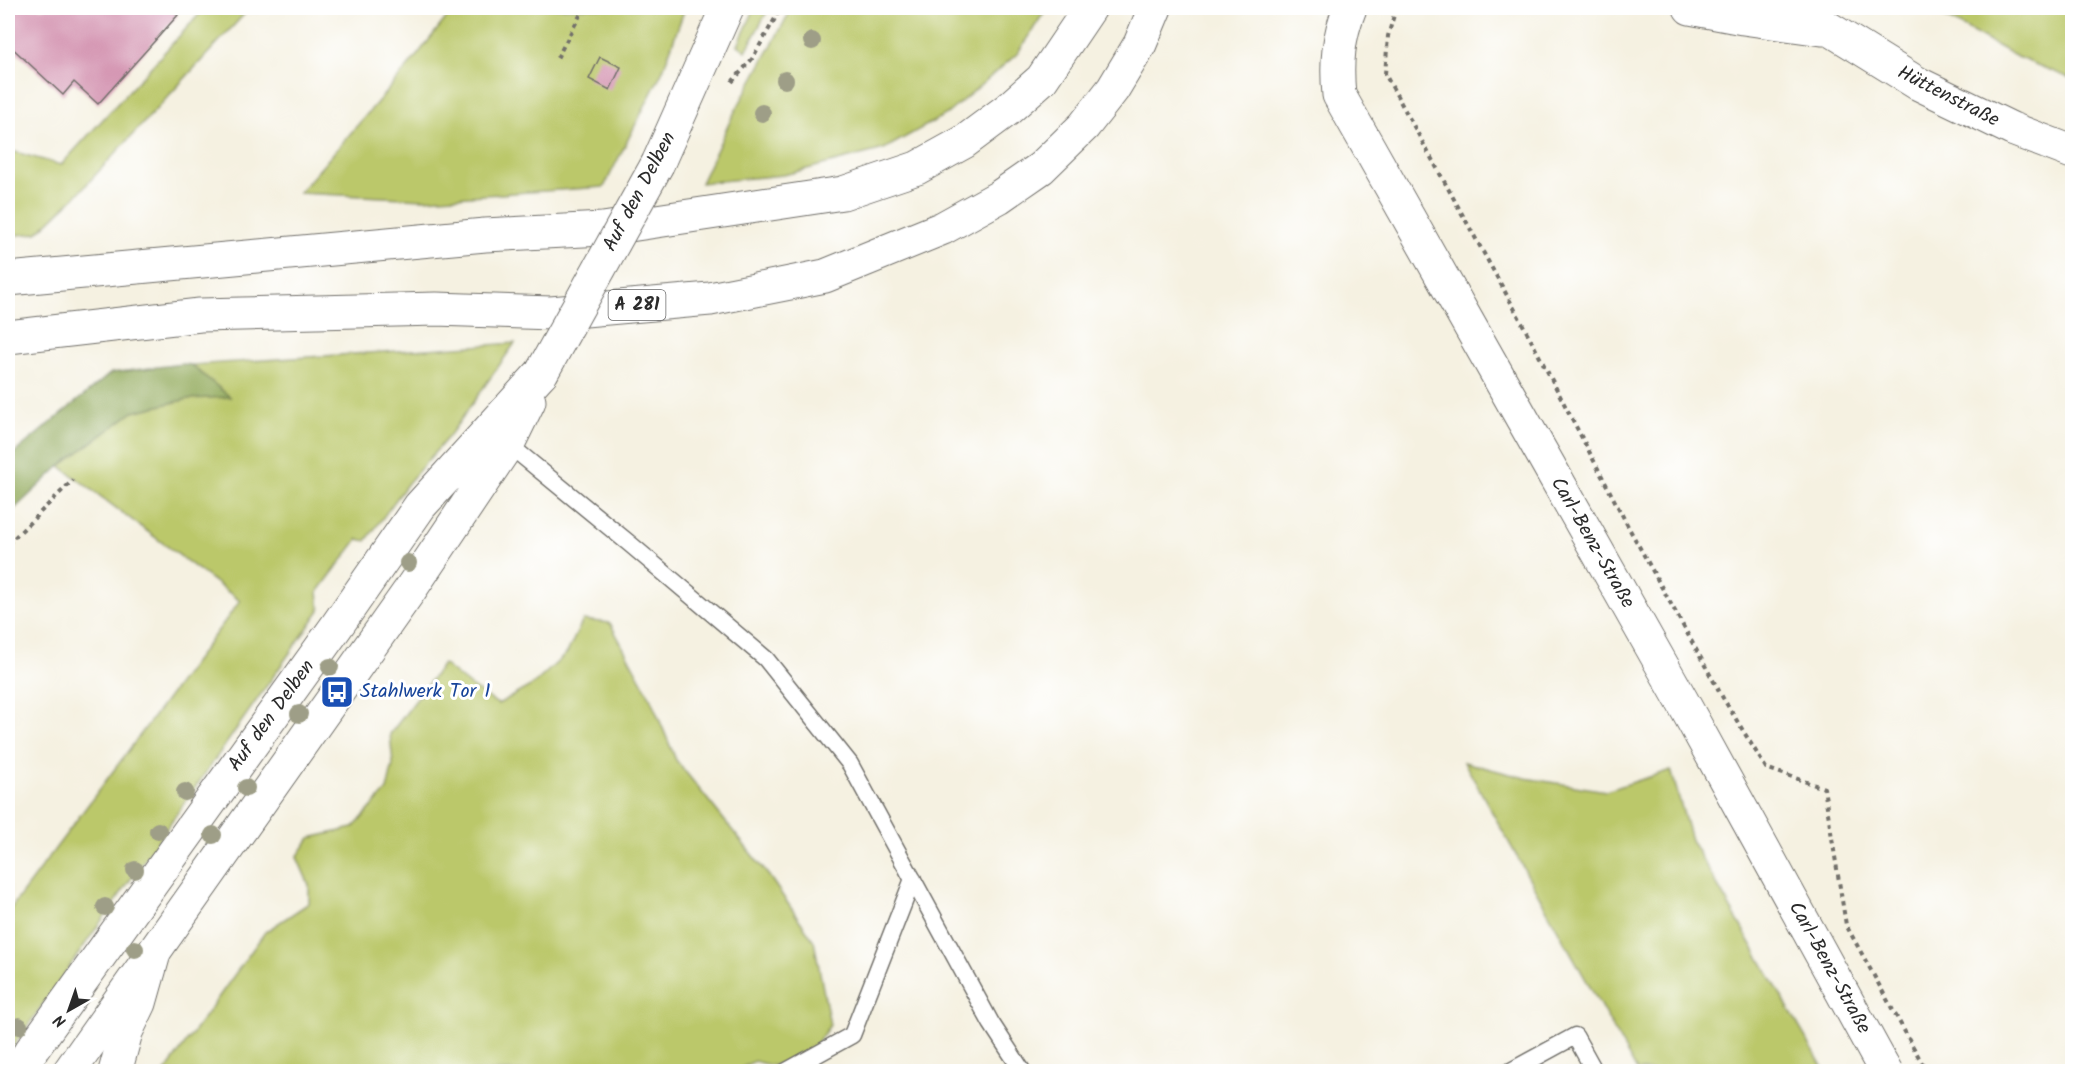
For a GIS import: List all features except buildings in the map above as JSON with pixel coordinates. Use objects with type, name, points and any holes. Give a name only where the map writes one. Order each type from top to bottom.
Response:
[{"type":"main road","name":"Auf den Delben","points":[[69,1071],[416,581],[508,444],[542,372],[658,163],[727,8]]},
{"type":"main road","points":[[8,279],[485,235],[603,229],[843,194],[917,168],[964,142],[1007,111],[1042,79],[1090,8]]},
{"type":"main road","name":"A 281","points":[[8,337],[200,315],[436,309],[551,313],[710,299],[825,276],[943,228],[999,197],[1041,168],[1084,126],[1113,89],[1140,44],[1155,8]]},
{"type":"main road","name":"Carl-Benz-Straße","points":[[1350,8],[1339,44],[1337,70],[1339,95],[1738,801],[1886,1071]]},
{"type":"main road","name":"Hüttenstraße","points":[[1690,8],[1830,30]]},
{"type":"main road","name":"Hüttenstraße","points":[[1796,8],[1917,83],[2012,129],[2073,152]]},
{"type":"main road","name":"Auf den Delben","points":[[28,1069],[420,506],[542,372]]},
{"type":"main road","points":[[115,1071],[126,1032],[140,1003],[154,953]]},
{"type":"lane","points":[[508,444],[766,659],[850,764],[991,1023],[1023,1071]]},
{"type":"lane","points":[[785,1071],[852,1035],[913,879]]},
{"type":"lane","points":[[1509,1071],[1575,1036],[1595,1071]]},
{"type":"path","points":[[557,58],[584,8]]},
{"type":"path","points":[[1396,8],[1388,36],[1385,74],[1520,319],[1630,531],[1723,698],[1766,768],[1824,788],[1846,925],[1927,1071]]},
{"type":"path","points":[[8,544],[73,480]]},
{"type":"green space","points":[[205,8],[250,8],[75,197],[37,233],[8,236],[8,150],[61,165]]},
{"type":"green space","points":[[454,8],[685,8],[663,70],[604,187],[424,199],[299,193],[411,63]]},
{"type":"green space","points":[[755,8],[769,8],[746,51],[738,45]]},
{"type":"green space","points":[[792,8],[1047,8],[1017,54],[947,114],[884,149],[784,175],[701,183],[732,117]]},
{"type":"green space","points":[[1929,8],[2072,8],[2072,79],[2017,57]]},
{"type":"green space","points":[[515,343],[450,435],[408,483],[366,541],[358,539],[318,592],[320,610],[8,1054],[8,912],[240,601],[60,466],[133,412],[188,399],[229,396],[191,365]]},
{"type":"green space","points":[[182,364],[191,365],[230,397],[188,399],[133,412],[60,466],[8,515],[8,458],[111,373]]},
{"type":"green space","points":[[583,620],[610,623],[650,697],[676,760],[769,876],[814,941],[830,1025],[811,1051],[773,1066],[754,1061],[736,1071],[165,1072],[265,932],[309,903],[309,885],[297,857],[310,838],[353,828],[387,790],[393,764],[390,734],[443,664],[498,704],[534,684],[567,653]]},
{"type":"green space","points":[[1464,762],[1525,778],[1606,791],[1671,770],[1691,840],[1825,1071],[1637,1071]]},
{"type":"place","name":"Stahlwerk Tor 1","points":[[337,692]]}]
